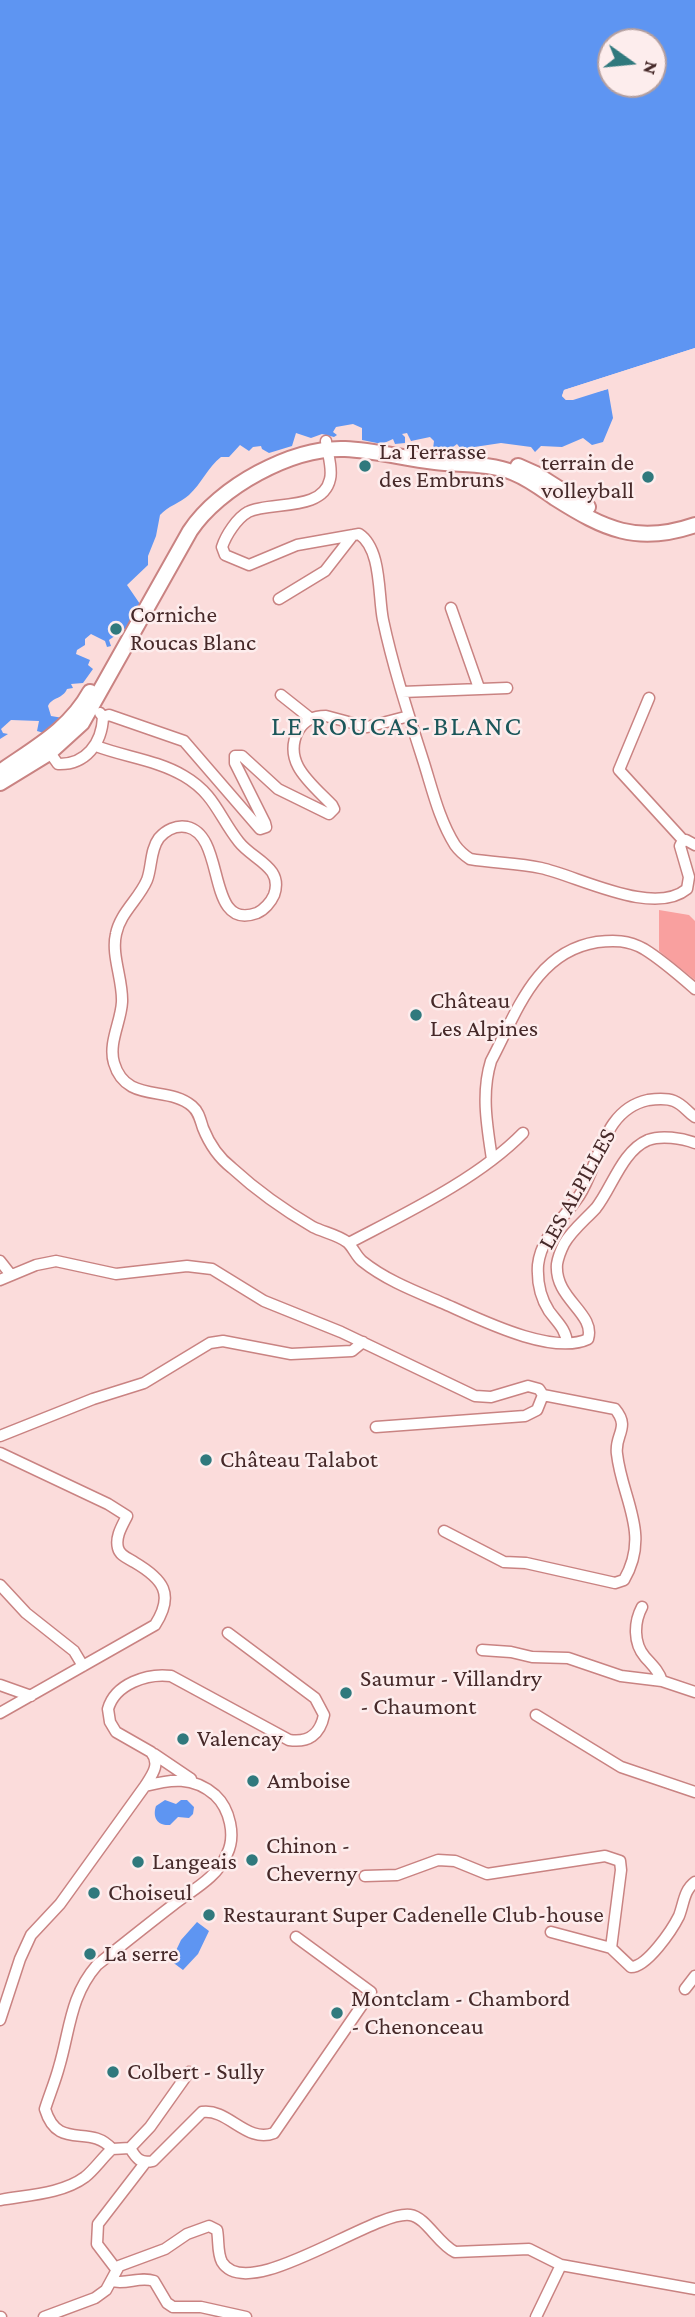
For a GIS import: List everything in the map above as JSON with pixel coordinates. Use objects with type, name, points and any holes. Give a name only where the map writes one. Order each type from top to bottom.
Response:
[{"type":"main road","points":[[0,772],[82,723],[94,708],[200,517],[211,504],[238,484],[326,445],[350,440],[422,453],[502,461],[536,474],[609,519],[629,525],[654,527],[695,516]]},
{"type":"main road","points":[[326,445],[437,463],[502,469],[522,477],[601,525],[619,531],[652,535],[670,533],[695,525]]},
{"type":"main road","points":[[0,783],[45,747],[72,719],[94,708]]},
{"type":"street","points":[[326,445],[331,475],[326,490],[311,500],[249,511],[225,537],[222,547],[225,555],[249,565],[297,545],[359,534],[365,538],[376,562],[382,617],[409,716],[439,809],[453,842],[461,853],[470,859],[541,868],[644,899],[678,894],[687,889],[689,877],[680,846],[683,840]]},
{"type":"street","points":[[279,599],[325,571],[353,535]]},
{"type":"street","points":[[451,608],[479,688]]},
{"type":"street","points":[[402,692],[507,688]]},
{"type":"street","points":[[281,695],[310,718]]},
{"type":"street","points":[[649,698],[619,770],[683,840],[695,845]]},
{"type":"street","points":[[94,708],[184,741],[260,829],[266,827],[265,823],[234,762],[235,756],[242,756],[278,789],[326,813],[332,812],[332,805],[297,767],[294,759],[293,741],[302,726],[310,718],[326,716],[367,727],[409,716]]},
{"type":"street","points":[[45,747],[58,764],[67,764],[88,754],[96,746],[101,734],[94,708]]},
{"type":"street","points":[[96,746],[171,768],[188,778],[204,790],[219,807],[239,843],[272,870],[275,879],[272,899],[265,907],[257,912],[236,912],[222,899],[209,848],[198,833],[188,827],[178,827],[169,829],[161,836],[155,845],[147,879],[121,920],[115,939],[122,997],[112,1052],[116,1068],[130,1086],[185,1101],[193,1107],[210,1142],[231,1168],[290,1214],[349,1243],[360,1260],[390,1280],[505,1331],[567,1343]]},
{"type":"street","points":[[492,1159],[485,1102],[491,1061],[533,984],[555,958],[587,944],[615,940],[643,949],[695,989]]},
{"type":"street","name":"LES ALPILLES","points":[[695,1117],[687,1108],[673,1101],[653,1099],[631,1107],[614,1121],[585,1185],[554,1227],[540,1254],[538,1284],[542,1298],[563,1327],[567,1343],[579,1343],[588,1339],[590,1331],[588,1322],[563,1292],[557,1276],[563,1245],[595,1208],[625,1161],[636,1149],[648,1140],[676,1138],[695,1143]]},
{"type":"street","points":[[349,1243],[467,1177],[506,1150],[523,1133]]},
{"type":"street","points":[[0,1261],[11,1275]]},
{"type":"street","points":[[0,1280],[45,1262],[56,1261],[116,1274],[199,1266],[223,1274],[264,1301],[341,1332],[475,1396],[491,1397],[528,1386],[539,1389],[543,1395],[615,1409],[621,1416],[623,1424],[616,1452],[636,1529],[631,1568],[624,1580],[615,1583],[526,1563],[504,1562],[444,1531]]},
{"type":"street","points":[[335,1350],[344,1342],[345,1337],[341,1332]]},
{"type":"street","points":[[0,1436],[93,1399],[144,1383],[210,1343],[223,1341],[290,1354],[352,1351],[363,1342]]},
{"type":"street","points":[[376,1427],[526,1416],[537,1410],[543,1395]]},
{"type":"street","points":[[0,1453],[108,1504],[127,1516],[118,1534],[118,1548],[123,1556],[159,1578],[165,1596],[163,1612],[155,1625],[0,1713]]},
{"type":"street","points":[[0,1585],[26,1613],[74,1651],[83,1666]]},
{"type":"street","points":[[642,1607],[636,1639],[642,1653],[654,1666],[662,1681]]},
{"type":"street","points":[[112,2149],[101,2138],[61,2134],[51,2123],[45,2109],[59,2067],[76,1997],[88,1975],[127,1941],[211,1877],[228,1854],[231,1828],[226,1809],[219,1798],[117,1732],[110,1722],[108,1709],[112,1699],[122,1689],[155,1674],[171,1676],[190,1684],[289,1740],[304,1741],[313,1737],[324,1715],[316,1698],[228,1633]]},
{"type":"street","points":[[482,1650],[511,1651],[533,1657],[568,1658],[621,1676],[662,1681],[695,1692]]},
{"type":"street","points":[[0,1685],[31,1696]]},
{"type":"street","points":[[536,1715],[621,1767],[694,1793]]},
{"type":"street","points":[[0,2020],[20,1959],[32,1935],[60,1904],[145,1786],[156,1766],[151,1752]]},
{"type":"street","points":[[145,1786],[166,1780],[196,1783]]},
{"type":"street","points":[[365,1876],[397,1875],[439,1860],[455,1861],[487,1874],[613,1857],[620,1861],[621,1870],[611,1948]]},
{"type":"street","points":[[551,1932],[611,1948],[631,1967],[643,1964],[678,1917],[688,1887],[695,1882]]},
{"type":"street","points":[[116,2269],[97,2244],[98,2224],[145,2163],[159,2158],[202,2112],[215,2113],[260,2136],[274,2133],[371,1992],[296,1937]]},
{"type":"street","points":[[685,1989],[695,1976]]},
{"type":"street","points":[[0,2200],[75,2183],[93,2171],[112,2149],[130,2148],[150,2127],[190,2073]]},
{"type":"street","points":[[130,2148],[139,2161],[145,2163]]},
{"type":"street","points":[[44,2317],[96,2298],[106,2290],[116,2269],[124,2263],[164,2249],[187,2234],[209,2226],[217,2230],[219,2254],[223,2264],[234,2271],[255,2273],[332,2245],[389,2219],[409,2214],[420,2220],[446,2248],[455,2252],[529,2249],[561,2265],[695,2289]]},
{"type":"street","points":[[536,2317],[561,2265]]},
{"type":"street","points":[[112,2281],[122,2283],[146,2278],[154,2281],[167,2304],[173,2307],[201,2307],[246,2317]]},
{"type":"shaded area","points":[[659,910],[689,915],[695,921],[695,980],[659,951]]},
{"type":"water","points":[[0,0],[695,0],[695,348],[564,390],[562,396],[566,400],[608,389],[613,418],[603,442],[592,445],[583,438],[562,447],[541,446],[535,452],[531,447],[501,443],[461,449],[457,444],[440,450],[433,449],[434,441],[430,437],[411,441],[407,433],[402,434],[405,443],[395,444],[393,439],[382,444],[362,440],[362,428],[353,424],[336,427],[333,432],[337,435],[334,437],[322,434],[311,438],[296,433],[292,446],[269,453],[261,446],[253,447],[249,451],[240,445],[229,457],[221,457],[216,461],[189,495],[160,515],[148,556],[148,565],[127,585],[140,604],[132,624],[109,640],[111,646],[107,647],[105,641],[91,634],[85,639],[85,645],[77,650],[76,654],[90,660],[88,665],[93,669],[83,683],[71,684],[73,688],[67,689],[48,706],[51,716],[63,718],[44,733],[37,731],[39,721],[11,720],[1,729],[8,734],[0,739]]},
{"type":"water","points":[[165,1800],[176,1804],[187,1800],[194,1807],[193,1814],[189,1818],[178,1817],[170,1825],[159,1823],[156,1806]]},
{"type":"water","points":[[197,1922],[209,1931],[198,1954],[183,1970],[171,1961],[181,1940]]},
{"type":"pier","points":[[695,348],[695,351],[566,395],[572,396],[607,386],[611,388],[573,400],[566,400],[562,396],[564,390]]},
{"type":"place","name":"La Terrasse des Embruns","points":[[365,466]]},
{"type":"place","name":"terrain de volleyball","points":[[648,477]]},
{"type":"place","name":"Corniche Roucas Blanc","points":[[116,629]]},
{"type":"place","name":"Château Les Alpines","points":[[416,1015]]},
{"type":"place","name":"Château Talabot","points":[[206,1460]]},
{"type":"place","name":"Saumur - Villandry - Chaumont","points":[[346,1693]]},
{"type":"place","name":"Valencay","points":[[183,1739]]},
{"type":"place","name":"Amboise","points":[[253,1781]]},
{"type":"place","name":"Chinon - Cheverny","points":[[252,1860]]},
{"type":"place","name":"Langeais","points":[[138,1862]]},
{"type":"place","name":"Choiseul","points":[[94,1893]]},
{"type":"place","name":"Restaurant Super Cadenelle Club-house","points":[[209,1915]]},
{"type":"place","name":"La serre","points":[[90,1954]]},
{"type":"place","name":"Montclam - Chambord - Chenonceau","points":[[337,2013]]},
{"type":"place","name":"Colbert - Sully","points":[[113,2072]]},
{"type":"district","name":"LE ROUCAS-BLANC","points":[[397,726]]}]
